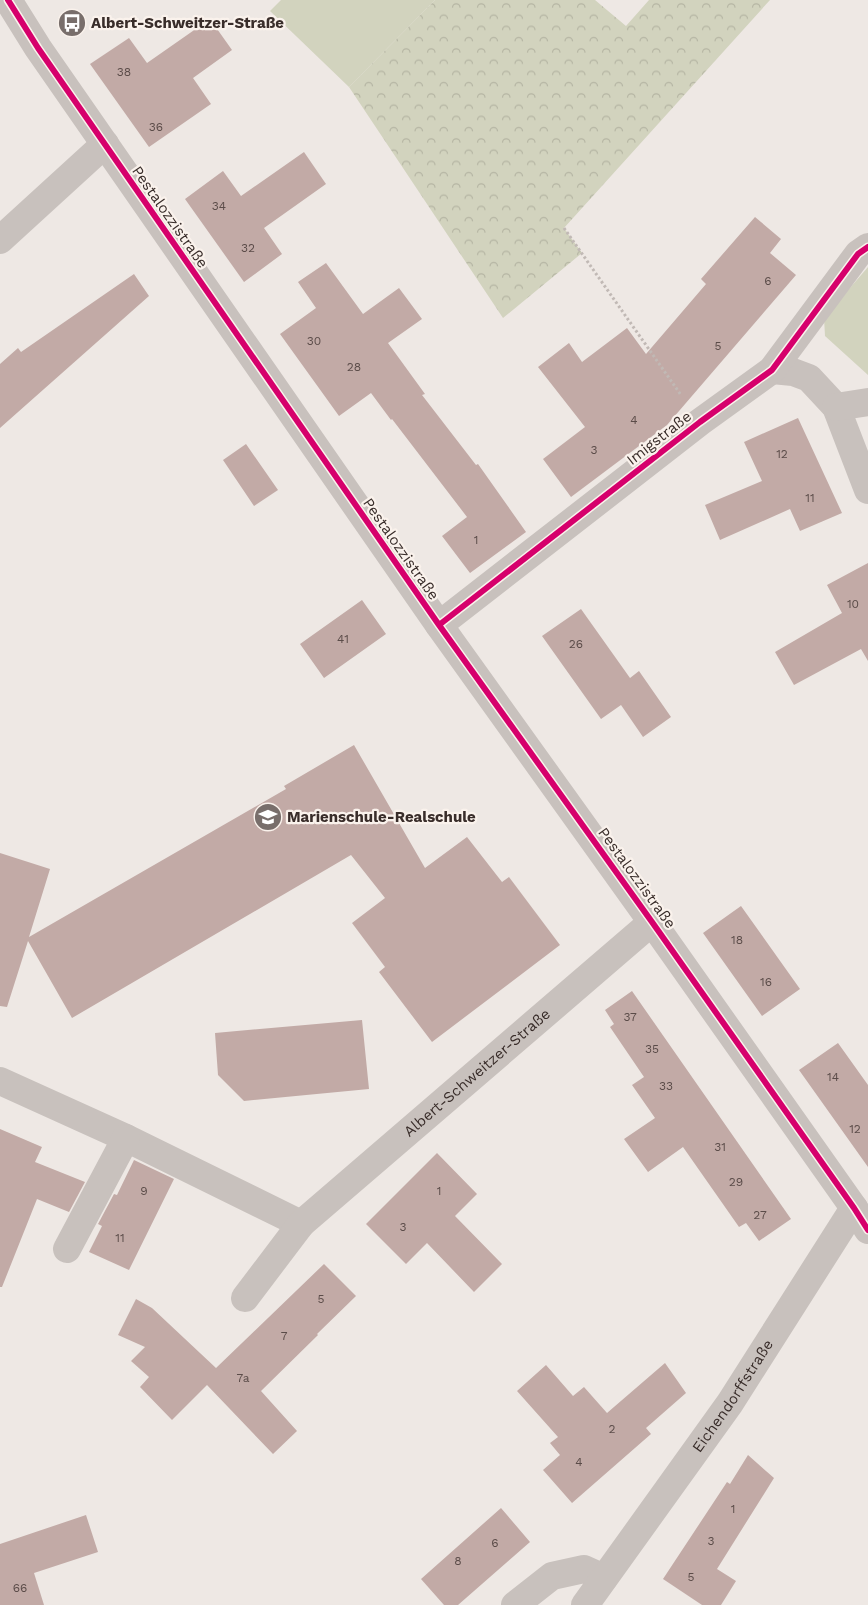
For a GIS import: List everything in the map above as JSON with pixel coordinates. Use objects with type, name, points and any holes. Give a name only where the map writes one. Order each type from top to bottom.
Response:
[{"type":"street","name":"Pestalozzistraße","points":[[8,0],[38,48],[104,144],[440,626],[652,922],[861,1219]]},
{"type":"street","points":[[0,240],[104,144]]},
{"type":"street","name":"Imigstraße","points":[[440,626],[700,422],[772,370],[858,254],[868,247]]},
{"type":"street","points":[[772,370],[793,372],[809,378],[836,407],[868,490]]},
{"type":"street","points":[[836,407],[868,402]]},
{"type":"street","name":"Albert-Schweitzer-Straße","points":[[245,1298],[301,1224],[652,922]]},
{"type":"street","points":[[0,1081],[126,1138],[301,1224]]},
{"type":"street","points":[[67,1249],[126,1138]]},
{"type":"street","name":"Eichendorffstraße","points":[[585,1605],[861,1219]]},
{"type":"street","points":[[515,1605],[552,1576],[584,1569],[604,1578]]},
{"type":"path","points":[[564,228],[700,422]]},
{"type":"green space","points":[[281,0],[435,0],[349,87],[270,11]]},
{"type":"green space","points":[[435,0],[595,0],[626,26],[649,0],[770,0],[564,228],[582,253],[503,318],[349,87]]},
{"type":"green space","points":[[868,267],[868,375],[825,336],[824,318]]},
{"type":"building","points":[[210,19],[232,50],[193,78],[211,104],[149,147],[90,64],[129,38],[147,63]]},
{"type":"building","points":[[304,152],[326,184],[264,228],[282,254],[244,282],[185,199],[223,171],[241,196]]},
{"type":"building","points":[[755,217],[781,239],[770,253],[796,275],[667,425],[571,497],[543,459],[585,427],[538,367],[569,343],[582,362],[627,328],[646,354],[706,284],[701,279]]},
{"type":"building","points":[[326,263],[363,314],[399,288],[422,319],[388,343],[425,394],[422,395],[476,465],[478,464],[526,532],[470,573],[442,536],[467,517],[392,419],[371,393],[339,416],[280,334],[316,308],[298,282]]},
{"type":"building","points":[[134,274],[149,296],[0,428],[0,364],[18,348],[21,352]]},
{"type":"building","points":[[798,418],[842,513],[800,531],[790,509],[720,540],[705,505],[762,481],[744,442]]},
{"type":"building","points":[[246,444],[278,490],[254,506],[223,460]]},
{"type":"building","points":[[868,563],[868,661],[861,649],[794,685],[775,652],[842,613],[827,585]]},
{"type":"building","points":[[362,600],[386,634],[324,678],[300,644]]},
{"type":"building","points":[[581,609],[630,678],[639,671],[671,717],[643,737],[621,705],[601,719],[542,636]]},
{"type":"building","points":[[354,745],[425,868],[467,837],[502,882],[509,877],[560,945],[432,1042],[379,972],[385,967],[352,923],[385,898],[351,855],[72,1018],[28,941],[7,1007],[0,1006],[0,853],[50,869],[29,937],[286,789],[284,786]]},
{"type":"building","points":[[741,906],[800,989],[762,1016],[703,933]]},
{"type":"building","points":[[632,991],[791,1219],[759,1241],[746,1223],[739,1227],[683,1147],[648,1172],[624,1139],[655,1118],[632,1085],[644,1077],[610,1027],[614,1024],[605,1010]]},
{"type":"building","points":[[362,1020],[369,1089],[244,1101],[218,1075],[215,1033]]},
{"type":"building","points":[[838,1043],[868,1085],[868,1167],[799,1070]]},
{"type":"building","points":[[0,1129],[42,1147],[35,1162],[85,1182],[69,1212],[37,1199],[2,1287],[0,1287]]},
{"type":"building","points":[[437,1153],[477,1194],[455,1216],[502,1264],[474,1292],[427,1243],[406,1264],[366,1224]]},
{"type":"building","points":[[134,1160],[174,1179],[129,1270],[89,1252],[102,1226],[98,1224],[114,1194],[117,1195]]},
{"type":"building","points":[[324,1264],[356,1296],[261,1391],[297,1431],[273,1454],[207,1385],[172,1420],[140,1387],[149,1377],[131,1361],[145,1347],[118,1335],[136,1299],[152,1308],[216,1368]]},
{"type":"building","points":[[665,1363],[686,1393],[646,1428],[651,1434],[572,1503],[543,1470],[560,1455],[550,1443],[558,1437],[517,1391],[546,1365],[573,1396],[584,1387],[607,1413]]},
{"type":"building","points":[[748,1455],[774,1478],[717,1569],[736,1581],[721,1605],[702,1605],[663,1579],[727,1482],[730,1484]]},
{"type":"building","points":[[501,1508],[530,1542],[458,1605],[444,1605],[421,1579]]},
{"type":"building","points":[[86,1515],[98,1552],[34,1573],[44,1605],[0,1605],[0,1544]]},
{"type":"cycle path","points":[[8,0],[38,48],[439,625],[652,922],[868,1230]]},
{"type":"cycle path","points":[[439,625],[700,422],[772,370],[858,254],[868,247]]},
{"type":"place","name":"Albert-Schweitzer-Straße","points":[[72,23]]},
{"type":"place","name":"Marienschule-Realschule","points":[[268,817]]}]
